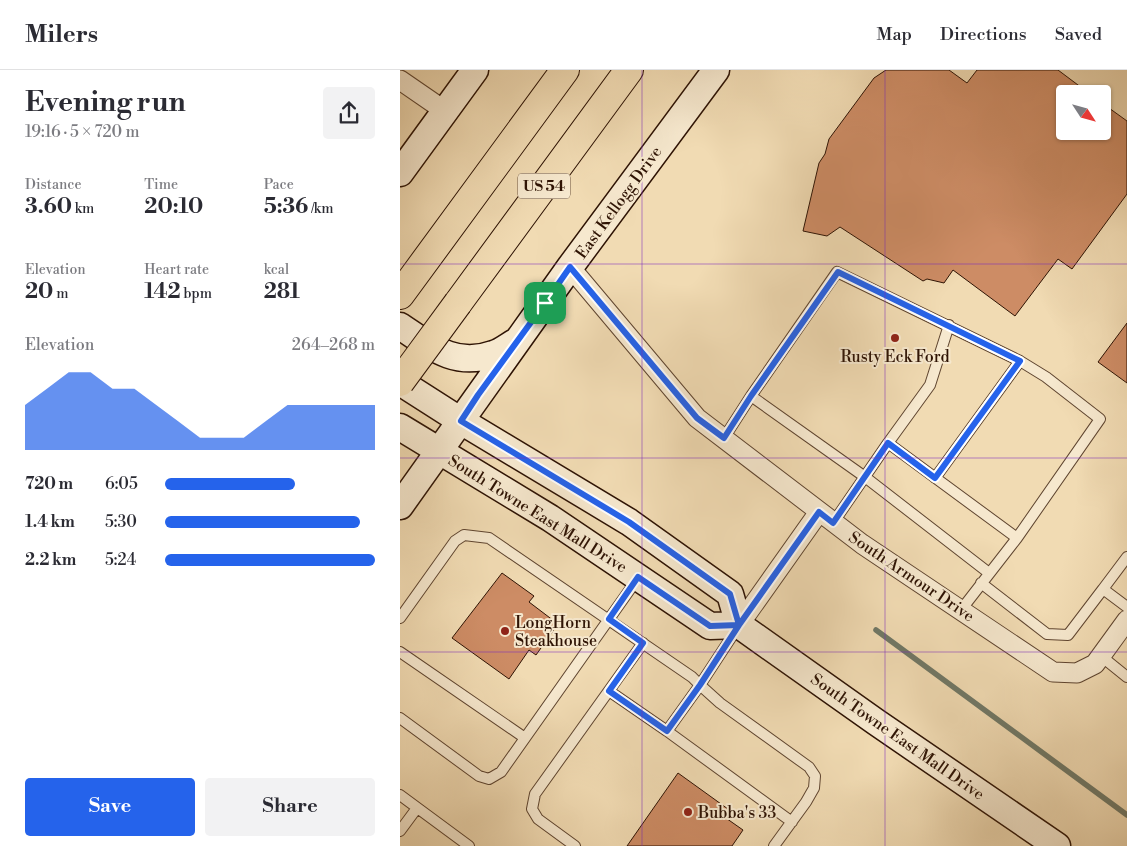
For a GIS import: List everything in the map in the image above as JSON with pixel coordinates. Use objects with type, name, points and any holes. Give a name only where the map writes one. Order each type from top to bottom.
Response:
[{"type":"highway","name":"US 54","points":[[407,286],[565,70]]},
{"type":"highway","name":"US 54","points":[[400,382],[629,70]]},
{"type":"street","points":[[400,173],[475,70]]},
{"type":"street","name":"East Kellogg Drive","points":[[400,506],[570,267],[716,70]]},
{"type":"street","points":[[400,80],[445,111]]},
{"type":"street","name":"South Armour Drive","points":[[570,267],[697,418],[862,544],[1054,672],[1078,672],[1095,664],[1127,620]]},
{"type":"street","points":[[400,326],[442,354],[466,359],[493,354],[520,339]]},
{"type":"street","points":[[400,382],[629,522],[730,594],[739,625]]},
{"type":"street","name":"South Towne East Mall Drive","points":[[400,426],[550,518],[710,626],[739,625],[1057,846]]},
{"type":"street","points":[[739,625],[826,518]]},
{"type":"lane","points":[[724,438],[751,396],[838,272],[1020,361],[1046,378],[1100,419],[1017,538],[961,610]]},
{"type":"lane","points":[[826,518],[865,477],[930,385],[949,325]]},
{"type":"lane","points":[[935,478],[1020,361]]},
{"type":"lane","points":[[751,396],[865,477],[989,573]]},
{"type":"lane","points":[[888,443],[1017,538]]},
{"type":"lane","points":[[400,618],[455,541],[464,535],[489,538],[692,677],[720,703],[809,767],[815,776],[814,788],[774,846]]},
{"type":"lane","points":[[981,583],[1047,634],[1068,635],[1127,557]]},
{"type":"lane","points":[[400,718],[479,776],[490,779],[501,772],[638,577]]},
{"type":"lane","points":[[1103,590],[1127,607]]},
{"type":"lane","points":[[667,731],[739,625]]},
{"type":"lane","points":[[575,846],[538,819],[532,808],[535,794],[643,643]]},
{"type":"lane","points":[[400,652],[525,738]]},
{"type":"lane","points":[[1101,656],[1127,677]]},
{"type":"lane","points":[[609,691],[792,822]]},
{"type":"lane","points":[[400,795],[464,845]]},
{"type":"lane","points":[[400,830],[417,808]]},
{"type":"building","points":[[886,70],[949,70],[967,83],[977,70],[1058,70],[1078,85],[1056,85],[1056,140],[1111,140],[1111,109],[1127,121],[1127,194],[1072,269],[1058,259],[1015,316],[953,270],[944,283],[927,279],[923,281],[840,227],[827,236],[803,231],[819,163],[825,154],[829,139],[874,78]]},
{"type":"building","points":[[1127,323],[1127,383],[1098,362]]},
{"type":"building","name":"LongHorn Steakhouse","points":[[502,573],[534,596],[529,602],[558,624],[536,655],[529,650],[509,679],[452,638]]},
{"type":"building","name":"Bubba's 33","points":[[678,773],[728,809],[723,816],[743,830],[732,846],[627,846]]},
{"type":"waterway","points":[[876,630],[1127,815]]},
{"type":"place","name":"Rusty Eck Ford","points":[[895,338]]},
{"type":"place","name":"LongHorn Steakhouse","points":[[505,631]]},
{"type":"place","name":"Bubba's 33","points":[[688,812]]},
{"type":"route","points":[[545,303],[461,421],[629,522],[730,594],[739,625],[667,731],[609,691],[643,643],[609,619],[638,577],[710,626],[739,625],[819,512],[833,523],[888,443],[935,478],[1020,361],[838,272],[751,396],[724,438],[697,418],[570,267],[545,303]]}]
